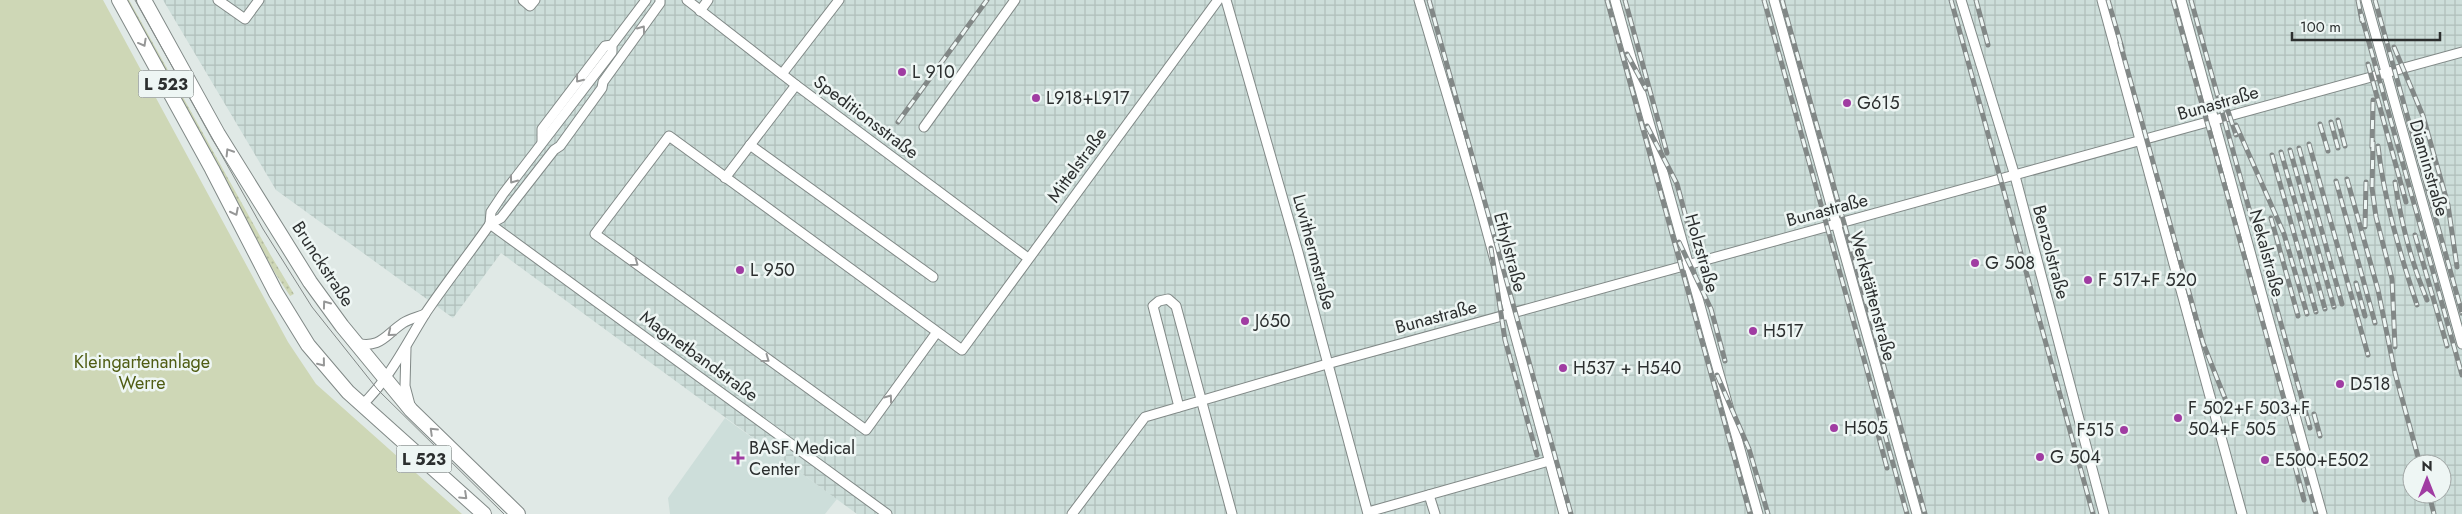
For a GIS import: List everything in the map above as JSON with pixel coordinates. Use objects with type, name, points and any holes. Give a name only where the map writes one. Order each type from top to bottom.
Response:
[{"type":"main road","name":"L 523","points":[[119,0],[297,328],[323,365],[362,405],[484,514]]},
{"type":"main road","name":"Brunckstraße","points":[[144,0],[218,134],[310,282],[355,343],[411,410],[518,514]]},
{"type":"street","points":[[218,0],[245,19],[259,0]]},
{"type":"street","points":[[612,48],[646,0]]},
{"type":"street","points":[[362,405],[385,380],[425,314],[490,224],[501,218],[554,150],[560,146],[602,88],[603,82],[660,4],[660,0]]},
{"type":"street","name":"Speditionsstraße","points":[[687,0],[796,85],[1028,258]]},
{"type":"street","points":[[700,10],[708,0]]},
{"type":"street","points":[[782,74],[839,0]]},
{"type":"street","points":[[924,127],[1015,0]]},
{"type":"street","name":"Mittelstraße","points":[[937,332],[962,350],[1218,0]]},
{"type":"street","name":"Luvithermstraße","points":[[1226,0],[1298,252],[1368,513]]},
{"type":"street","name":"Ethylstraße","points":[[1419,0],[1510,314],[1564,514]]},
{"type":"street","name":"Holzstraße","points":[[1615,0],[1758,514]]},
{"type":"street","name":"Werkstättenstraße","points":[[1774,0],[1917,514]]},
{"type":"street","name":"Benzolstraße","points":[[1962,0],[2014,176],[2104,514]]},
{"type":"street","points":[[2102,0],[2242,514]]},
{"type":"street","name":"Nekalstraße","points":[[2181,0],[2322,514]]},
{"type":"street","name":"Diaminstraße","points":[[2366,0],[2462,344]]},
{"type":"street","points":[[490,224],[491,212],[542,141],[542,129],[605,46],[627,49]]},
{"type":"street","name":"Bunastraße","points":[[1072,514],[1145,417],[1327,364],[2462,52]]},
{"type":"street","points":[[724,178],[796,85]]},
{"type":"street","points":[[669,136],[724,178],[937,332],[866,430],[595,234],[669,136]]},
{"type":"street","points":[[542,141],[554,150]]},
{"type":"street","points":[[750,145],[933,276]]},
{"type":"street","name":"Magnetbandstraße","points":[[490,224],[887,514]]},
{"type":"street","points":[[1179,407],[1153,306],[1159,301],[1168,299],[1176,306],[1232,514]]},
{"type":"street","points":[[355,343],[364,345],[377,343],[389,336],[403,323],[425,314]]},
{"type":"street","points":[[406,346],[405,386],[411,410]]},
{"type":"street","points":[[1368,513],[1549,461]]},
{"type":"street","points":[[1430,495],[1435,514]]},
{"type":"shaded area","points":[[163,0],[2462,0],[2462,514],[857,514],[501,253],[453,318],[276,190]]},
{"type":"shaded area","name":"BASF Medical Center","points":[[725,418],[837,499],[825,514],[670,514],[668,498]]},
{"type":"green space","name":"Kleingartenanlage Werre","points":[[0,0],[103,0],[288,342],[316,384],[462,514],[0,514]]},
{"type":"green space","points":[[125,0],[129,0],[294,294],[290,296],[275,273]]},
{"type":"tram line","points":[[135,0],[263,229],[312,307],[378,390],[504,514]]},
{"type":"railway","points":[[898,122],[987,0]]},
{"type":"railway","points":[[1429,0],[1571,514]]},
{"type":"railway","points":[[1607,0],[1750,514]]},
{"type":"railway","points":[[1625,0],[1667,153]]},
{"type":"railway","points":[[1764,0],[1907,514]]},
{"type":"railway","points":[[1782,0],[1925,514]]},
{"type":"railway","points":[[1951,0],[2093,514]]},
{"type":"railway","points":[[1976,0],[1988,45]]},
{"type":"railway","points":[[2108,0],[2122,48]]},
{"type":"railway","points":[[2173,0],[2316,514]]},
{"type":"railway","points":[[2191,0],[2310,428]]},
{"type":"railway","points":[[2358,0],[2362,21]]},
{"type":"railway","points":[[2375,0],[2462,313]]},
{"type":"railway","points":[[2361,14],[2462,375]]},
{"type":"railway","points":[[2120,43],[2203,343],[2226,401]]},
{"type":"railway","points":[[2394,47],[2423,116],[2448,205],[2457,267]]},
{"type":"railway","points":[[1627,54],[1646,89]]},
{"type":"railway","points":[[2368,64],[2406,202]]},
{"type":"railway","points":[[2224,99],[2236,135]]},
{"type":"railway","points":[[2372,147],[2373,100]]},
{"type":"railway","points":[[2338,120],[2345,146]]},
{"type":"railway","points":[[2331,122],[2338,148]]},
{"type":"railway","points":[[2320,124],[2328,151]]},
{"type":"railway","points":[[2236,125],[2284,234],[2307,314]]},
{"type":"railway","points":[[1647,126],[1677,184],[1695,251]]},
{"type":"railway","points":[[2373,142],[2372,188],[2376,217],[2392,279],[2395,347]]},
{"type":"railway","points":[[2309,144],[2368,355]]},
{"type":"railway","points":[[2378,146],[2393,227],[2417,305]]},
{"type":"railway","points":[[2299,148],[2342,304]]},
{"type":"railway","points":[[2290,150],[2334,307]]},
{"type":"railway","points":[[2281,152],[2325,309]]},
{"type":"railway","points":[[2272,155],[2316,312]]},
{"type":"railway","points":[[2347,179],[2378,290],[2395,373],[2417,454]]},
{"type":"railway","points":[[2336,181],[2375,323]]},
{"type":"railway","points":[[2365,227],[2366,182]]},
{"type":"railway","points":[[2395,182],[2407,242],[2427,300]]},
{"type":"railway","points":[[2271,218],[2298,316]]},
{"type":"railway","points":[[2415,235],[2447,346]]},
{"type":"railway","points":[[1679,242],[1711,309],[1725,361]]},
{"type":"railway","points":[[1491,248],[1505,340],[1537,455]]},
{"type":"railway","points":[[2356,283],[2365,316]]},
{"type":"railway","points":[[1717,375],[1749,449],[1768,514]]},
{"type":"railway","points":[[2314,414],[2320,436]]},
{"type":"railway","points":[[1875,423],[1887,468]]},
{"type":"railway","points":[[2295,466],[2304,500]]},
{"type":"railway","points":[[2432,504],[2434,514]]},
{"type":"place","name":"L 910","points":[[902,72]]},
{"type":"place","name":"L918+L917","points":[[1036,98]]},
{"type":"place","name":"G615","points":[[1847,103]]},
{"type":"place","name":"G 508","points":[[1975,263]]},
{"type":"place","name":"L 950","points":[[740,270]]},
{"type":"place","name":"F 517+F 520","points":[[2088,280]]},
{"type":"place","name":"J650","points":[[1245,321]]},
{"type":"place","name":"H517","points":[[1753,331]]},
{"type":"place","name":"H537 + H540","points":[[1563,368]]},
{"type":"place","name":"D518","points":[[2340,384]]},
{"type":"place","name":"F 502+F 503+F 504+F 505","points":[[2178,418]]},
{"type":"place","name":"H505","points":[[1834,428]]},
{"type":"place","name":"F515","points":[[2124,430]]},
{"type":"place","name":"G 504","points":[[2040,457]]},
{"type":"place","name":"BASF Medical Center","points":[[738,458]]},
{"type":"place","name":"E500+E502","points":[[2265,460]]}]
